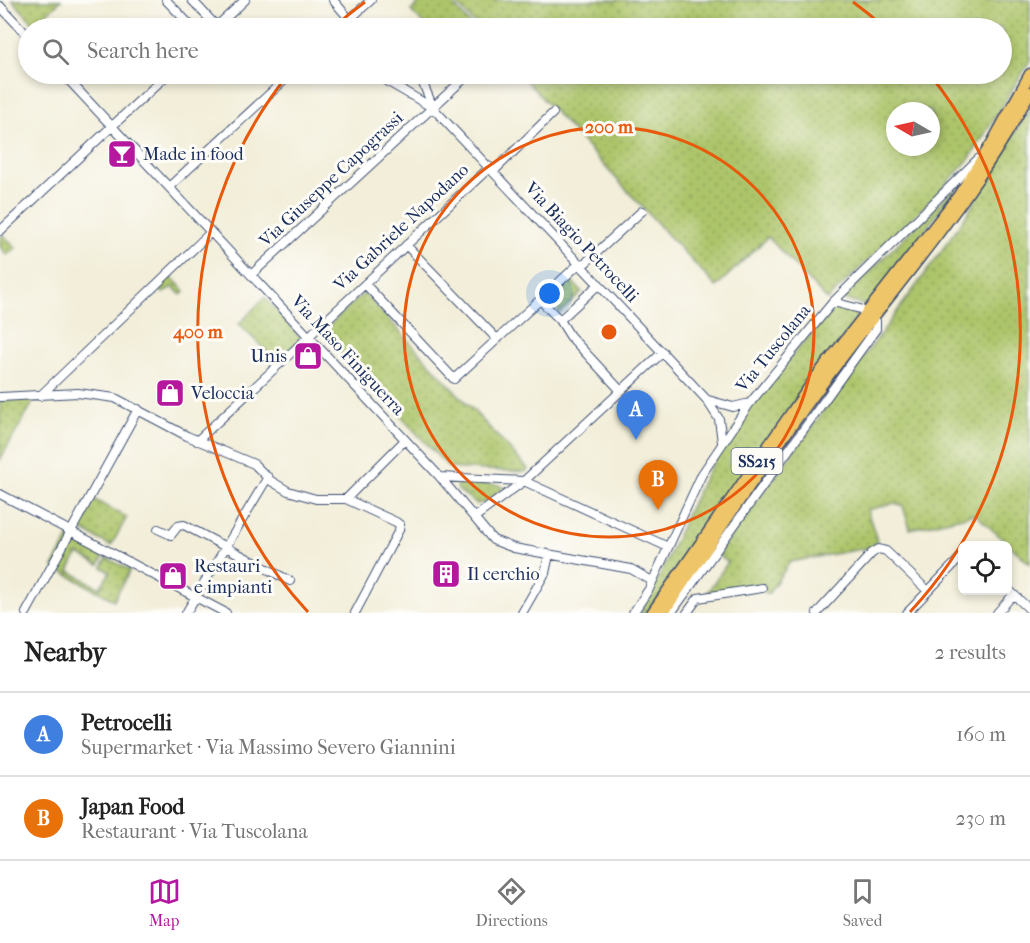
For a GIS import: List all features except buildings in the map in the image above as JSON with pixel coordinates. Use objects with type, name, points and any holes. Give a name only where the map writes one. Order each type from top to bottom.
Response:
[{"type":"main road","name":"Via Tuscolana","points":[[663,613],[870,314],[959,195],[992,143],[1030,74]]},
{"type":"main road","name":"Via Tuscolana","points":[[652,613],[796,404],[971,192],[1007,135],[1030,92]]},
{"type":"street","points":[[166,0],[183,18]]},
{"type":"street","points":[[192,0],[207,18]]},
{"type":"street","points":[[226,18],[245,0]]},
{"type":"street","points":[[333,0],[349,18]]},
{"type":"street","points":[[358,18],[371,0]]},
{"type":"street","points":[[0,6],[18,25]]},
{"type":"street","name":"Via Maso Finiguerra","points":[[73,84],[440,477],[498,544],[631,569],[652,581]]},
{"type":"street","points":[[0,231],[157,84]]},
{"type":"street","points":[[169,187],[280,84]]},
{"type":"street","name":"Via Biagio Petrocelli","points":[[393,84],[433,108],[663,352],[706,399],[719,419],[722,442]]},
{"type":"street","points":[[406,93],[417,91],[422,84]]},
{"type":"street","name":"Via Biagio Petrocelli","points":[[423,84],[433,108]]},
{"type":"street","name":"Via Giuseppe Capograssi","points":[[251,275],[458,84]]},
{"type":"street","name":"Via Gabriele Napodano","points":[[197,441],[406,245],[553,113]]},
{"type":"street","name":"Via Tuscolana","points":[[633,613],[652,581],[697,484],[722,442],[750,403],[833,302],[957,182],[992,143]]},
{"type":"street","points":[[365,284],[454,379],[642,211]]},
{"type":"street","points":[[40,396],[211,232]]},
{"type":"street","points":[[406,245],[497,339]]},
{"type":"street","points":[[560,320],[599,284]]},
{"type":"street","points":[[540,300],[621,391]]},
{"type":"street","points":[[833,302],[870,314]]},
{"type":"street","name":"Via Tuscolana","points":[[670,613],[876,329],[877,323],[870,314]]},
{"type":"street","points":[[475,517],[524,481],[663,352]]},
{"type":"street","points":[[0,397],[102,395],[122,400],[197,441],[254,464],[280,487],[300,496],[321,500],[346,499],[396,522],[400,526],[355,613]]},
{"type":"street","points":[[706,399],[729,407],[750,403]]},
{"type":"street","points":[[26,613],[138,409]]},
{"type":"street","points":[[346,499],[405,440]]},
{"type":"street","points":[[732,512],[769,475]]},
{"type":"street","points":[[186,613],[268,477]]},
{"type":"street","points":[[440,477],[524,481],[668,547]]},
{"type":"street","points":[[0,494],[225,613]]},
{"type":"street","points":[[158,529],[171,535],[178,526],[184,525],[290,581]]},
{"type":"street","points":[[817,613],[872,553],[879,549],[885,550],[928,591]]},
{"type":"street","points":[[522,613],[545,573],[549,555]]},
{"type":"street","points":[[907,613],[958,561]]},
{"type":"street","points":[[670,613],[682,585]]},
{"type":"street","points":[[687,613],[698,598],[762,588]]},
{"type":"street","points":[[1012,594],[1030,610]]},
{"type":"street","points":[[997,613],[1008,595]]},
{"type":"green space","points":[[12,0],[61,0],[42,18],[29,18]]},
{"type":"green space","points":[[422,0],[449,0],[465,18],[418,18],[411,11]]},
{"type":"green space","points":[[453,0],[1030,0],[1030,61],[970,158],[938,193],[827,300],[768,237],[716,287],[529,84],[1012,84],[1012,18],[470,18]]},
{"type":"green space","points":[[1030,107],[1030,564],[1012,548],[1012,541],[1005,541],[975,514],[910,529],[903,506],[895,503],[867,510],[877,540],[872,547],[790,562],[768,594],[756,586],[707,593],[728,562],[717,555],[969,211]]},
{"type":"green space","points":[[960,184],[867,306],[842,299],[957,185]]},
{"type":"green space","points":[[3,235],[16,248],[7,255],[0,247],[0,239]]},
{"type":"green space","points":[[169,275],[185,291],[181,295],[173,287],[163,293],[157,286]]},
{"type":"green space","points":[[568,277],[582,292],[560,313],[546,298]]},
{"type":"green space","points":[[364,293],[528,469],[525,472],[449,468],[322,332]]},
{"type":"green space","points":[[265,297],[301,338],[277,362],[239,324]]},
{"type":"green space","points":[[833,308],[856,311],[857,318],[648,613],[640,613],[702,482],[725,443],[753,403]]},
{"type":"green space","points":[[35,399],[0,460],[0,400]]},
{"type":"green space","points":[[462,482],[500,485],[503,488],[486,502],[477,504],[458,490],[457,485]]},
{"type":"green space","points":[[93,499],[127,517],[111,546],[78,528]]},
{"type":"green space","points":[[69,537],[104,556],[99,565],[78,554],[69,571],[100,588],[110,572],[102,567],[107,558],[130,570],[114,600],[53,567]]},
{"type":"place","name":"Made in food","points":[[122,154]]},
{"type":"place","name":"Unis","points":[[308,356]]},
{"type":"place","name":"Veloccia","points":[[170,393]]},
{"type":"place","name":"Petrocelli","points":[[636,440]]},
{"type":"place","name":"Japan Food","points":[[658,510]]},
{"type":"place","name":"Il cerchio","points":[[446,574]]},
{"type":"place","name":"Restauri e impianti","points":[[173,576]]}]
